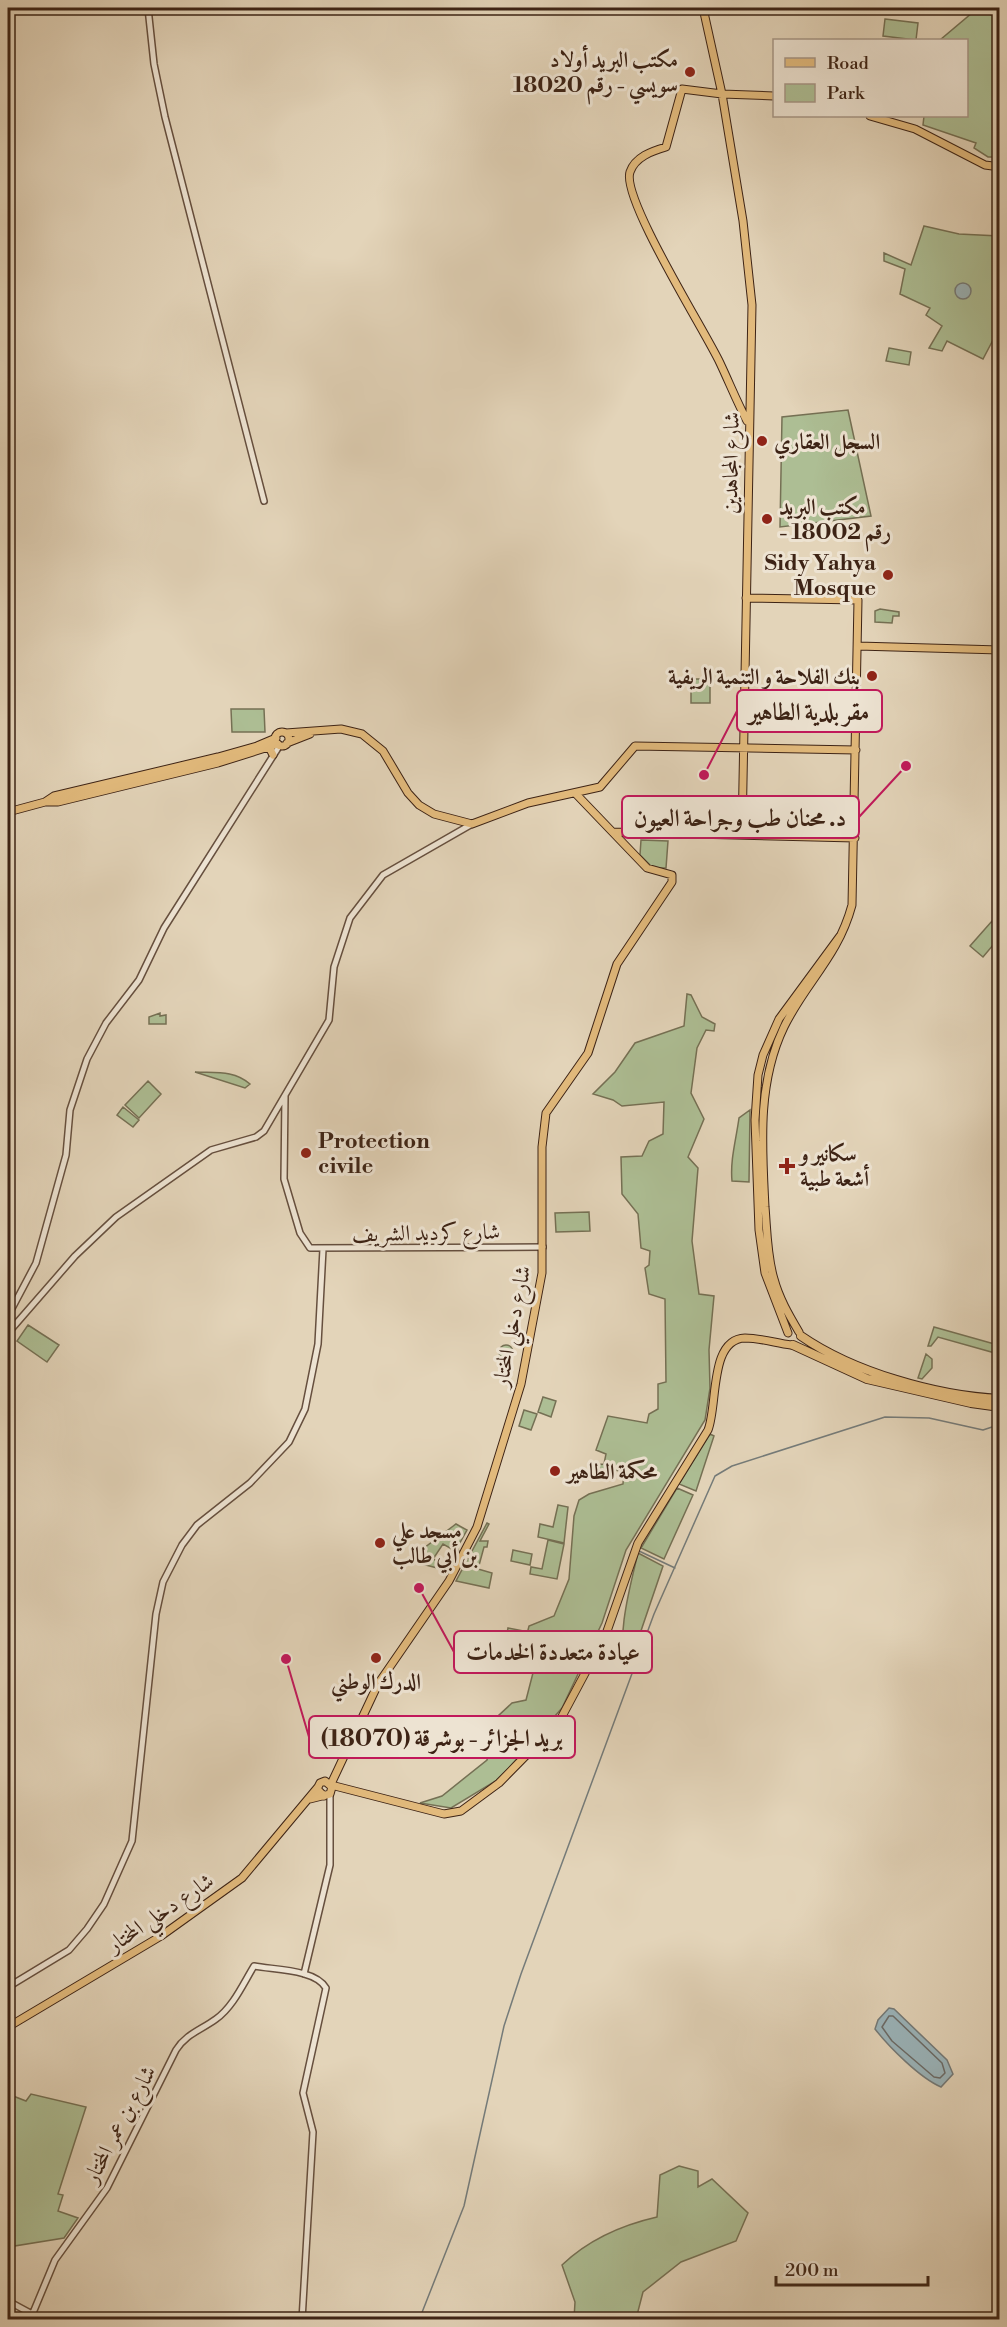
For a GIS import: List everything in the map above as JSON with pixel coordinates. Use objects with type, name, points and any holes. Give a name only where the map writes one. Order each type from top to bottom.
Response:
[{"type":"highway","points":[[800,1334],[838,1360],[856,1368],[944,1390],[999,1399]]},
{"type":"highway","points":[[789,1337],[867,1379],[971,1403],[999,1407]]},
{"type":"main road","name":"شارع المجاهدين","points":[[703,8],[722,94],[743,221],[752,305],[742,834]]},
{"type":"main road","points":[[748,424],[720,363],[640,214],[629,181],[630,172],[641,158],[666,147],[682,89],[722,94],[773,96]]},
{"type":"main road","points":[[873,117],[915,129],[985,165],[999,166]]},
{"type":"main road","points":[[746,598],[858,600],[853,900],[840,936],[832,956],[785,1025],[772,1057],[764,1095],[764,1170],[769,1253],[778,1292],[800,1334],[799,1343],[789,1337],[765,1273],[759,1230],[755,1120],[758,1075],[764,1052],[779,1019],[840,936]]},
{"type":"main road","points":[[858,646],[999,650]]},
{"type":"main road","points":[[8,812],[207,766],[280,742],[286,733],[312,733],[341,729],[368,737],[383,751],[408,792],[419,805],[434,814],[472,824],[521,806],[600,787],[635,746],[856,750]]},
{"type":"main road","points":[[45,802],[54,796],[312,733]]},
{"type":"main road","points":[[268,747],[273,755]]},
{"type":"main road","points":[[576,794],[613,831],[855,838]]},
{"type":"main road","name":"شارع دخلي المختار","points":[[328,1797],[335,1773],[378,1684],[449,1581],[477,1527],[521,1384],[542,1278],[542,1147],[546,1113],[588,1053],[618,964],[670,886],[672,875],[647,868],[613,831]]},
{"type":"main road","points":[[319,1785],[331,1785],[423,1810],[453,1814],[461,1811],[499,1783],[554,1728],[567,1709],[606,1635],[638,1543],[708,1430],[713,1416],[722,1352],[728,1344],[738,1339],[770,1341],[789,1337],[793,1331],[800,1334]]},
{"type":"main road","points":[[778,1340],[789,1337]]},
{"type":"main road","points":[[770,1341],[789,1337]]},
{"type":"main road","points":[[328,1797],[318,1792],[319,1785],[335,1773]]},
{"type":"main road","name":"شارع دخلي المختار","points":[[8,2027],[88,1981],[197,1912],[247,1874],[292,1816],[310,1799],[319,1785]]},
{"type":"main road","points":[[310,1799],[328,1797],[339,1788]]},
{"type":"street","points":[[148,8],[154,64],[165,117],[264,501]]},
{"type":"street","points":[[8,1316],[36,1263],[66,1155],[72,1103],[87,1059],[106,1023],[139,980],[165,928],[280,742]]},
{"type":"street","points":[[8,1333],[75,1256],[116,1217],[211,1150],[261,1134],[329,1020],[331,986],[341,943],[350,918],[383,875],[472,824]]},
{"type":"street","name":"شارع كرديد الشريف","points":[[285,1094],[284,1179],[300,1233],[310,1248],[543,1247]]},
{"type":"street","points":[[8,1987],[69,1950],[104,1905],[132,1841],[155,1625],[164,1582],[182,1545],[197,1524],[250,1483],[289,1442],[305,1409],[311,1388],[321,1306],[323,1249]]},
{"type":"street","points":[[302,2319],[313,2143],[310,2113],[303,2093],[326,1988],[323,1983],[304,1974],[330,1865],[328,1797]]},
{"type":"street","name":"شارع بن عمر المختار","points":[[31,2317],[59,2252],[107,2188],[183,2038],[217,2018],[231,2004],[255,1966],[304,1974]]},
{"type":"street","points":[[8,2301],[31,2317]]},
{"type":"green space","points":[[978,8],[999,19],[999,157],[988,157],[974,148],[976,143],[923,125],[924,117],[968,117],[968,39],[941,39]]},
{"type":"green space","points":[[885,19],[918,23],[916,39],[883,36]]},
{"type":"green space","points":[[924,226],[959,234],[999,236],[999,343],[993,340],[983,359],[947,341],[942,351],[929,348],[942,326],[926,315],[930,308],[900,294],[905,269],[884,261],[884,253],[911,265]]},
{"type":"green space","points":[[889,348],[911,352],[909,365],[886,361]]},
{"type":"green space","points":[[848,410],[871,516],[780,527],[782,417]]},
{"type":"green space","points":[[845,586],[865,588],[871,594],[845,594]]},
{"type":"green space","points":[[880,609],[899,612],[899,616],[893,616],[892,623],[875,622],[875,611]]},
{"type":"green space","points":[[691,679],[710,679],[710,703],[691,703]]},
{"type":"green space","points":[[231,709],[264,709],[265,732],[232,732]]},
{"type":"green space","points":[[641,840],[668,841],[666,868],[653,868],[640,855]]},
{"type":"green space","points":[[992,921],[999,927],[999,938],[983,957],[970,946]]},
{"type":"green space","points":[[687,994],[691,995],[702,1017],[715,1024],[714,1031],[706,1030],[697,1048],[691,1093],[704,1119],[688,1157],[698,1168],[692,1241],[699,1294],[714,1296],[709,1350],[710,1388],[705,1420],[626,1550],[602,1623],[562,1708],[499,1779],[451,1808],[420,1803],[442,1796],[487,1760],[497,1717],[512,1703],[526,1700],[534,1669],[524,1646],[529,1626],[554,1616],[569,1579],[574,1516],[579,1500],[589,1494],[623,1484],[624,1471],[597,1469],[595,1465],[604,1464],[606,1454],[596,1450],[608,1416],[647,1423],[649,1414],[658,1409],[658,1384],[666,1382],[665,1299],[649,1294],[645,1268],[649,1265],[650,1251],[641,1248],[638,1214],[622,1194],[621,1157],[642,1156],[649,1141],[663,1134],[664,1102],[622,1106],[613,1100],[593,1094],[615,1072],[635,1043],[684,1026]]},
{"type":"green space","points":[[160,1013],[160,1016],[166,1015],[166,1024],[149,1024],[149,1017]]},
{"type":"green space","points":[[195,1072],[231,1074],[250,1084],[245,1088]]},
{"type":"green space","points":[[148,1081],[161,1094],[139,1118],[125,1105]]},
{"type":"green space","points":[[123,1107],[139,1120],[133,1127],[117,1115]]},
{"type":"green space","points":[[750,1110],[749,1182],[732,1181],[739,1118]]},
{"type":"green space","points":[[589,1212],[590,1231],[556,1232],[555,1213]]},
{"type":"green space","points":[[28,1325],[59,1345],[47,1362],[17,1341]]},
{"type":"green space","points":[[934,1327],[998,1345],[995,1353],[938,1337],[931,1346],[928,1346]]},
{"type":"green space","points":[[506,1345],[511,1347],[513,1352],[511,1357],[506,1359],[501,1357],[499,1352],[501,1347]]},
{"type":"green space","points":[[926,1354],[932,1359],[932,1368],[922,1379],[918,1378]]},
{"type":"green space","points":[[543,1397],[556,1401],[551,1417],[538,1412]]},
{"type":"green space","points":[[524,1410],[537,1414],[531,1430],[519,1426]]},
{"type":"green space","points":[[710,1434],[714,1436],[696,1491],[679,1484]]},
{"type":"green space","points":[[677,1488],[693,1495],[664,1559],[641,1548]]},
{"type":"green space","points":[[558,1505],[568,1507],[564,1543],[538,1537],[540,1524],[553,1527]]},
{"type":"green space","points":[[487,1523],[489,1524],[480,1541],[488,1541],[487,1547],[484,1547],[478,1569],[492,1573],[489,1588],[456,1581]]},
{"type":"green space","points":[[456,1524],[467,1530],[457,1548],[459,1551],[455,1559],[449,1555],[452,1549],[443,1544],[433,1559],[444,1565],[448,1558],[453,1561],[449,1571],[414,1562],[416,1554]]},
{"type":"green space","points":[[548,1540],[564,1544],[557,1579],[530,1574],[531,1567],[542,1569]]},
{"type":"green space","points":[[513,1550],[532,1554],[530,1565],[511,1561]]},
{"type":"green space","points":[[638,1553],[663,1566],[628,1669],[624,1657],[623,1628]]},
{"type":"green space","points":[[508,1628],[524,1631],[518,1664],[502,1661]]},
{"type":"green space","points":[[8,2094],[26,2101],[31,2094],[86,2107],[58,2194],[63,2195],[58,2211],[78,2218],[64,2238],[8,2247]]},
{"type":"green space","points":[[679,2166],[698,2171],[698,2187],[712,2179],[748,2213],[736,2241],[681,2262],[643,2292],[636,2319],[574,2319],[575,2302],[562,2265],[594,2241],[631,2224],[657,2217],[660,2175]]},
{"type":"water","points":[[963,283],[971,291],[963,299],[955,291]]},
{"type":"water","points":[[889,2008],[894,2009],[947,2060],[953,2074],[941,2087],[924,2077],[905,2061],[875,2029],[878,2020]]},
{"type":"waterway","points":[[419,2320],[464,2206],[504,2026],[521,1974],[654,1614],[715,1476],[732,1466],[885,1417],[929,1418],[983,1430],[995,1426],[1000,1418]]},
{"type":"waterway","points":[[639,1551],[675,1568]]},
{"type":"place","name":"مكتب البريد أولاد سويسي - رقم 18020","points":[[690,72]]},
{"type":"place","name":"السجل العقاري","points":[[762,441]]},
{"type":"place","name":"مكتب البريد - رقم 18002","points":[[767,519]]},
{"type":"place","name":"Sidy Yahya Mosque","points":[[888,575]]},
{"type":"place","name":"بنك الفلاحة و التنمية الريفية","points":[[872,676]]},
{"type":"place","name":"د. محنان طب وجراحة العيون","points":[[906,766]]},
{"type":"place","name":"مقر بلدية الطاهير","points":[[704,775]]},
{"type":"place","name":"Protection civile","points":[[306,1153]]},
{"type":"place","name":"سكانير و أشعة طبية","points":[[787,1166]]},
{"type":"place","name":"محكمة الطاهير","points":[[555,1471]]},
{"type":"place","name":"مسجد علي بن أبي طالب","points":[[380,1543]]},
{"type":"place","name":"عيادة متعددة الخدمات","points":[[419,1588]]},
{"type":"place","name":"الدرك الوطني","points":[[376,1658]]},
{"type":"place","name":"بريد الجزائر - بوشرقة (18070)","points":[[286,1659]]}]
